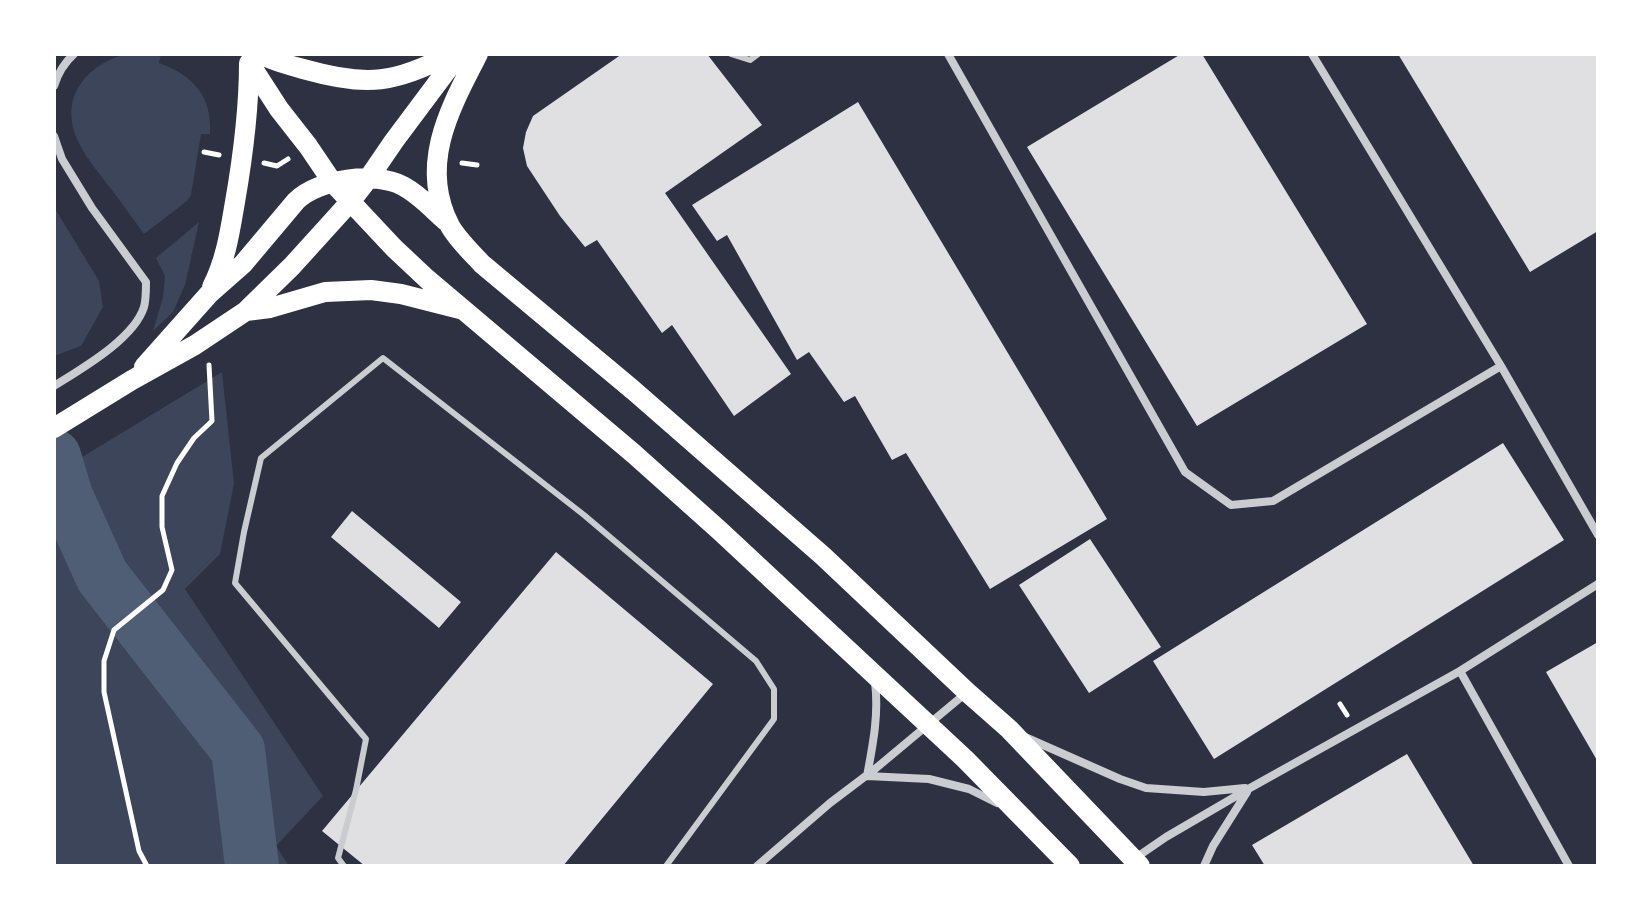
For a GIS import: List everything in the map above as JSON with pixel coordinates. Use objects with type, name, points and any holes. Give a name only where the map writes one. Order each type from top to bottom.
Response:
[{"type":"main road","points":[[252,57],[356,81],[393,78],[431,65],[451,54]]},
{"type":"main road","points":[[54,428],[195,345],[246,311],[350,202],[459,54]]},
{"type":"main road","points":[[450,225],[439,193],[438,145],[448,113],[478,54]]},
{"type":"main road","points":[[252,57],[279,109],[333,183],[410,264],[634,454],[928,724],[1070,866]]},
{"type":"main road","points":[[209,294],[227,250],[242,158],[252,57]]},
{"type":"main road","points":[[132,380],[209,294],[243,264],[304,194],[333,183],[368,179],[401,185],[450,225],[482,264],[633,390],[823,556],[1009,729],[1133,864]]},
{"type":"main road","points":[[246,311],[270,308],[325,292],[371,290],[464,310]]},
{"type":"street","points":[[54,86],[68,59],[74,54]]},
{"type":"street","points":[[948,54],[1185,472],[1231,505],[1273,501],[1501,366]]},
{"type":"street","points":[[1313,54],[1501,366],[1598,535]]},
{"type":"street","points":[[54,136],[62,159],[92,208],[146,282],[145,306],[135,324],[99,357],[54,386]]},
{"type":"street","points":[[1133,864],[1166,837],[1460,671],[1598,584]]},
{"type":"street","points":[[1460,671],[1569,866]]},
{"type":"street","points":[[867,776],[877,704],[873,673]]},
{"type":"street","points":[[757,866],[967,692]]},
{"type":"street","points":[[1009,729],[1146,788],[1204,792],[1250,788]]},
{"type":"street","points":[[867,776],[929,779],[952,784],[1014,811]]},
{"type":"street","points":[[1204,866],[1213,846],[1250,788]]},
{"type":"lane","points":[[731,54],[750,60],[758,54]]},
{"type":"lane","points":[[344,866],[338,858],[366,739],[235,583],[261,458],[383,358],[584,515],[756,661],[774,689],[774,719],[666,866]]},
{"type":"path","points":[[147,866],[139,851],[104,692],[104,661],[114,630],[163,590],[172,570],[162,527],[162,496],[177,463],[194,438],[212,421],[209,363]]},
{"type":"shaded area","points":[[125,54],[161,54],[159,63],[182,74],[198,89],[204,98],[210,121],[210,134],[201,134],[191,195],[144,234],[82,149],[71,113],[78,87],[86,77],[97,67]]},
{"type":"shaded area","points":[[54,207],[99,281],[103,307],[81,346],[54,356]]},
{"type":"shaded area","points":[[199,222],[185,285],[173,312],[153,331],[163,297],[165,276],[156,258]]},
{"type":"shaded area","points":[[222,372],[234,484],[220,554],[185,589],[323,796],[276,846],[289,866],[54,866],[54,474]]},
{"type":"building","points":[[622,54],[707,54],[762,125],[665,193],[791,374],[734,416],[672,325],[662,333],[597,240],[585,247],[527,166],[523,148],[533,116]]},
{"type":"building","points":[[1181,54],[1202,54],[1367,324],[1197,426],[1027,147]]},
{"type":"building","points":[[1398,54],[1598,54],[1598,231],[1530,272]]},
{"type":"building","points":[[858,102],[1107,519],[990,589],[906,453],[892,460],[855,396],[844,402],[809,352],[797,360],[727,235],[717,241],[692,205]]},
{"type":"building","points":[[1503,443],[1564,540],[1214,759],[1153,661]]},
{"type":"building","points":[[352,511],[461,602],[439,628],[331,537]]},
{"type":"building","points":[[1090,539],[1161,647],[1089,693],[1019,585]]},
{"type":"building","points":[[556,552],[713,684],[563,866],[365,866],[322,831]]},
{"type":"building","points":[[1598,642],[1598,762],[1546,672]]},
{"type":"building","points":[[1407,754],[1474,866],[1265,866],[1252,845]]},
{"type":"waterway","points":[[54,456],[66,496],[102,576],[238,750],[252,866]]}]
